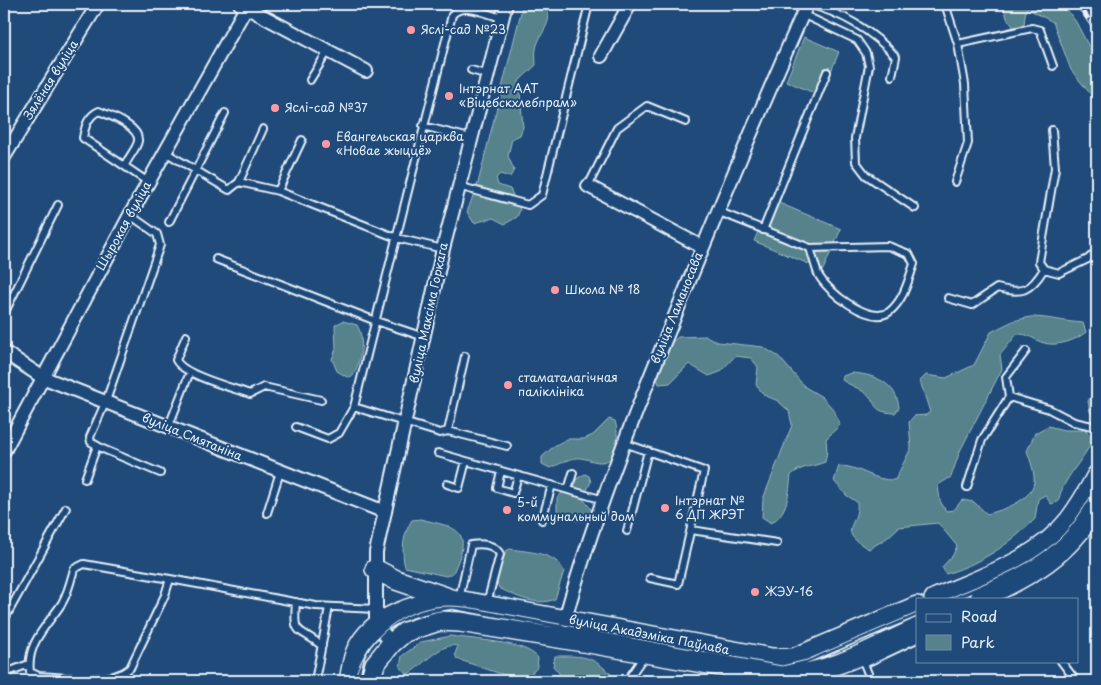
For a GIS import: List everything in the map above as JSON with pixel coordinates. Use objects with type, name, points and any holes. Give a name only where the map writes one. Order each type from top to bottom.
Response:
[{"type":"main road","points":[[981,598],[998,586],[1019,561],[1049,540],[1068,521],[1097,475]]},
{"type":"main road","points":[[939,598],[998,586],[1026,577],[1071,543],[1097,506]]},
{"type":"main road","points":[[375,569],[396,580],[455,599]]},
{"type":"main road","name":"вуліца Акадэміка Паўлава","points":[[376,617],[426,603],[455,599],[772,658],[795,672]]},
{"type":"main road","name":"вуліца Акадэміка Паўлава","points":[[795,672],[852,634],[916,606]]},
{"type":"main road","points":[[349,681],[356,652],[376,617]]},
{"type":"main road","name":"вуліца Максіма Горкага","points":[[372,673],[376,617]]},
{"type":"main road","name":"вуліца Акадэміка Паўлава","points":[[392,643],[405,632],[421,625],[439,621],[460,622],[646,653],[752,677],[795,672],[863,659],[916,629]]},
{"type":"main road","name":"вуліца Максіма Горкага","points":[[372,673],[392,643]]},
{"type":"street","name":"Зялёная вуліца","points":[[4,157],[98,4]]},
{"type":"street","name":"вуліца Максіма Горкага","points":[[376,617],[376,552],[404,422],[426,338],[443,249],[506,4]]},
{"type":"street","points":[[601,56],[630,4]]},
{"type":"street","points":[[245,5],[366,71]]},
{"type":"street","name":"Шырокая вуліца","points":[[4,451],[42,377],[245,5]]},
{"type":"street","name":"вуліца Ламаносава","points":[[560,638],[624,443],[702,247],[805,7]]},
{"type":"street","points":[[588,186],[702,247]]},
{"type":"street","name":"вуліца Смятаніна","points":[[4,352],[42,377],[385,512]]},
{"type":"street","points":[[376,617],[392,643]]},
{"type":"street","points":[[852,634],[863,659]]},
{"type":"lane","points":[[458,186],[528,205],[542,195],[589,4]]},
{"type":"lane","points":[[945,4],[958,44],[965,84],[968,143],[955,182]]},
{"type":"lane","points":[[805,7],[829,9],[880,39],[896,57],[892,76]]},
{"type":"lane","points":[[805,7],[857,40],[866,53],[869,66],[855,138],[856,162],[866,175],[915,208]]},
{"type":"lane","points":[[296,427],[328,439],[339,433],[354,407],[397,238],[422,126],[455,10],[462,8],[502,18]]},
{"type":"lane","points":[[958,44],[1032,28],[1040,30],[1053,66]]},
{"type":"lane","points":[[310,80],[328,51]]},
{"type":"lane","points":[[471,70],[488,75]]},
{"type":"lane","points":[[763,230],[827,72]]},
{"type":"lane","points":[[588,186],[616,128],[647,106],[686,122]]},
{"type":"lane","points":[[125,165],[138,142],[137,135],[133,129],[99,111],[92,114],[85,126],[83,138],[148,182]]},
{"type":"lane","points":[[169,222],[225,113]]},
{"type":"lane","points":[[422,126],[470,138]]},
{"type":"lane","points":[[165,152],[197,169],[229,190],[239,182],[263,129]]},
{"type":"lane","points":[[1052,130],[1055,168],[1039,262],[1044,269],[1059,273],[1088,259],[1097,251]]},
{"type":"lane","points":[[278,192],[302,140]]},
{"type":"lane","points":[[239,182],[278,192],[397,238],[443,249]]},
{"type":"lane","points":[[4,314],[58,205]]},
{"type":"lane","points":[[717,211],[810,248],[888,246],[909,254],[914,264],[904,295],[888,313],[870,315],[837,296],[819,276],[810,248]]},
{"type":"lane","points":[[130,215],[157,234],[160,245],[106,401],[90,437],[91,442],[97,446],[160,472]]},
{"type":"lane","points":[[216,259],[376,322],[426,338]]},
{"type":"lane","points":[[948,298],[972,305],[997,288],[1016,292],[1036,283],[1044,269]]},
{"type":"lane","points":[[186,336],[176,360],[179,366],[190,372],[250,394],[264,387],[322,400]]},
{"type":"lane","points":[[967,487],[982,440],[1009,397],[1006,377],[1026,351]]},
{"type":"lane","points":[[448,431],[465,356]]},
{"type":"lane","points":[[168,428],[190,372]]},
{"type":"lane","points":[[1009,397],[1049,409],[1074,422],[1097,426]]},
{"type":"lane","points":[[354,407],[440,433],[448,431],[507,446]]},
{"type":"lane","points":[[624,443],[704,471],[678,584],[650,578]]},
{"type":"lane","points":[[85,479],[97,446]]},
{"type":"lane","points":[[627,531],[648,452]]},
{"type":"lane","points":[[438,453],[604,500]]},
{"type":"lane","points":[[447,484],[459,488],[466,461]]},
{"type":"lane","points":[[501,471],[497,488],[513,492],[518,476]]},
{"type":"lane","points":[[267,513],[280,472]]},
{"type":"lane","points":[[568,490],[573,473]]},
{"type":"lane","points":[[542,520],[552,486]]},
{"type":"lane","points":[[4,620],[66,508]]},
{"type":"lane","points":[[691,530],[777,543]]},
{"type":"lane","points":[[455,599],[472,545],[482,544],[496,548],[500,554],[486,604]]},
{"type":"lane","points":[[170,579],[165,595],[130,668],[122,676],[98,680],[39,676],[30,672],[29,664],[32,645],[63,600],[74,569],[84,564],[170,579],[296,602],[329,607],[376,617]]},
{"type":"lane","points":[[296,602],[294,625],[298,631],[322,646]]},
{"type":"lane","points":[[315,681],[329,607]]},
{"type":"lane","points":[[871,681],[863,659],[916,639]]},
{"type":"lane","points":[[627,681],[646,653]]},
{"type":"lane","points":[[752,677],[755,655]]},
{"type":"lane","points":[[1062,662],[1076,681]]},
{"type":"lane","points":[[4,677],[8,672],[29,664]]},
{"type":"lane","points":[[1092,681],[1097,676]]},
{"type":"green space","points":[[523,4],[544,4],[549,16],[536,49],[536,65],[519,81],[523,127],[520,135],[512,139],[508,156],[514,170],[510,177],[500,174],[496,178],[498,185],[510,189],[520,210],[517,217],[505,224],[493,218],[474,223],[467,212],[478,183]]},
{"type":"green space","points":[[1003,4],[1063,4],[1076,22],[1097,62],[1097,102],[1071,70],[1053,22],[1026,8],[1024,24],[1014,28],[1007,18]]},
{"type":"green space","points":[[804,37],[839,52],[821,96],[786,81]]},
{"type":"green space","points":[[772,200],[841,229],[823,270],[754,241]]},
{"type":"green space","points":[[1030,317],[1083,323],[1086,332],[1072,340],[1055,344],[1044,343],[1028,336],[1017,334],[1000,355],[1002,369],[960,451],[951,477],[938,485],[940,501],[946,511],[954,510],[962,500],[974,502],[987,514],[1015,504],[1028,494],[1034,482],[1033,470],[1027,451],[1035,433],[1048,426],[1064,430],[1086,430],[1093,439],[1064,485],[1058,502],[1051,504],[1045,495],[1038,499],[1035,519],[1015,537],[983,559],[946,574],[942,567],[953,555],[957,546],[938,523],[899,527],[887,538],[869,549],[859,543],[851,532],[857,510],[857,502],[846,495],[834,481],[839,466],[854,468],[887,480],[895,480],[911,448],[909,422],[914,416],[926,415],[930,412],[920,381],[926,375],[946,378],[974,365],[991,332],[1013,321]]},
{"type":"green space","points":[[343,321],[357,325],[362,344],[358,364],[353,376],[347,377],[337,371],[332,359],[336,349],[335,325]]},
{"type":"green space","points":[[706,336],[718,342],[763,347],[779,357],[805,387],[822,397],[834,410],[840,425],[826,439],[827,451],[825,462],[803,468],[791,475],[787,502],[781,514],[771,523],[762,517],[763,499],[792,425],[789,411],[778,401],[764,395],[756,385],[758,367],[751,358],[735,356],[720,372],[709,376],[689,364],[670,383],[659,384],[656,375],[669,345],[678,337]]},
{"type":"green space","points":[[851,373],[868,375],[889,386],[894,392],[899,408],[895,413],[881,411],[864,392],[842,380],[843,376]]},
{"type":"green space","points":[[1097,388],[1097,417],[1090,412],[1088,401]]},
{"type":"green space","points":[[609,419],[615,421],[617,433],[616,446],[611,458],[606,461],[597,462],[576,458],[550,468],[542,464],[542,457],[554,446],[567,439],[584,439],[593,435]]},
{"type":"green space","points":[[585,474],[589,476],[591,482],[584,499],[594,514],[589,520],[577,521],[557,511],[557,498],[578,478]]},
{"type":"green space","points":[[420,519],[445,525],[459,533],[462,539],[462,548],[453,573],[446,576],[405,567],[403,549],[405,537],[412,520]]},
{"type":"green space","points":[[510,549],[548,556],[560,565],[564,571],[555,599],[541,602],[534,601],[499,588],[496,580],[506,551]]},
{"type":"green space","points":[[451,636],[498,642],[522,648],[538,658],[537,668],[526,678],[501,674],[457,659],[455,654],[458,646],[451,646],[438,651],[408,674],[400,668],[402,656],[421,642]]},
{"type":"green space","points":[[555,656],[588,658],[599,664],[614,677],[614,681],[564,679],[553,666]]},
{"type":"tram line","points":[[950,598],[1006,574],[1047,549],[1070,527],[1097,486]]},
{"type":"tram line","points":[[354,681],[358,667],[365,655],[383,632],[407,616],[420,610],[435,607],[451,606],[476,609],[782,666],[807,660],[916,613]]},
{"type":"railway","points":[[1078,4],[1097,32]]},
{"type":"place","name":"Яслі-сад №23","points":[[411,30]]},
{"type":"place","name":"Інтэрнат ААТ «Віцебскхлебпрам»","points":[[449,96]]},
{"type":"place","name":"Яслі-сад №37","points":[[275,108]]},
{"type":"place","name":"Евангельская царква «Новае жыццё»","points":[[326,144]]},
{"type":"place","name":"Школа № 18","points":[[555,290]]},
{"type":"place","name":"стаматалагічная паліклініка","points":[[508,385]]},
{"type":"place","name":"Інтэрнат № 6 ДП ЖРЭТ","points":[[665,508]]},
{"type":"place","name":"5-й коммунальный дом","points":[[507,510]]},
{"type":"place","name":"ЖЭУ-16","points":[[755,592]]}]
